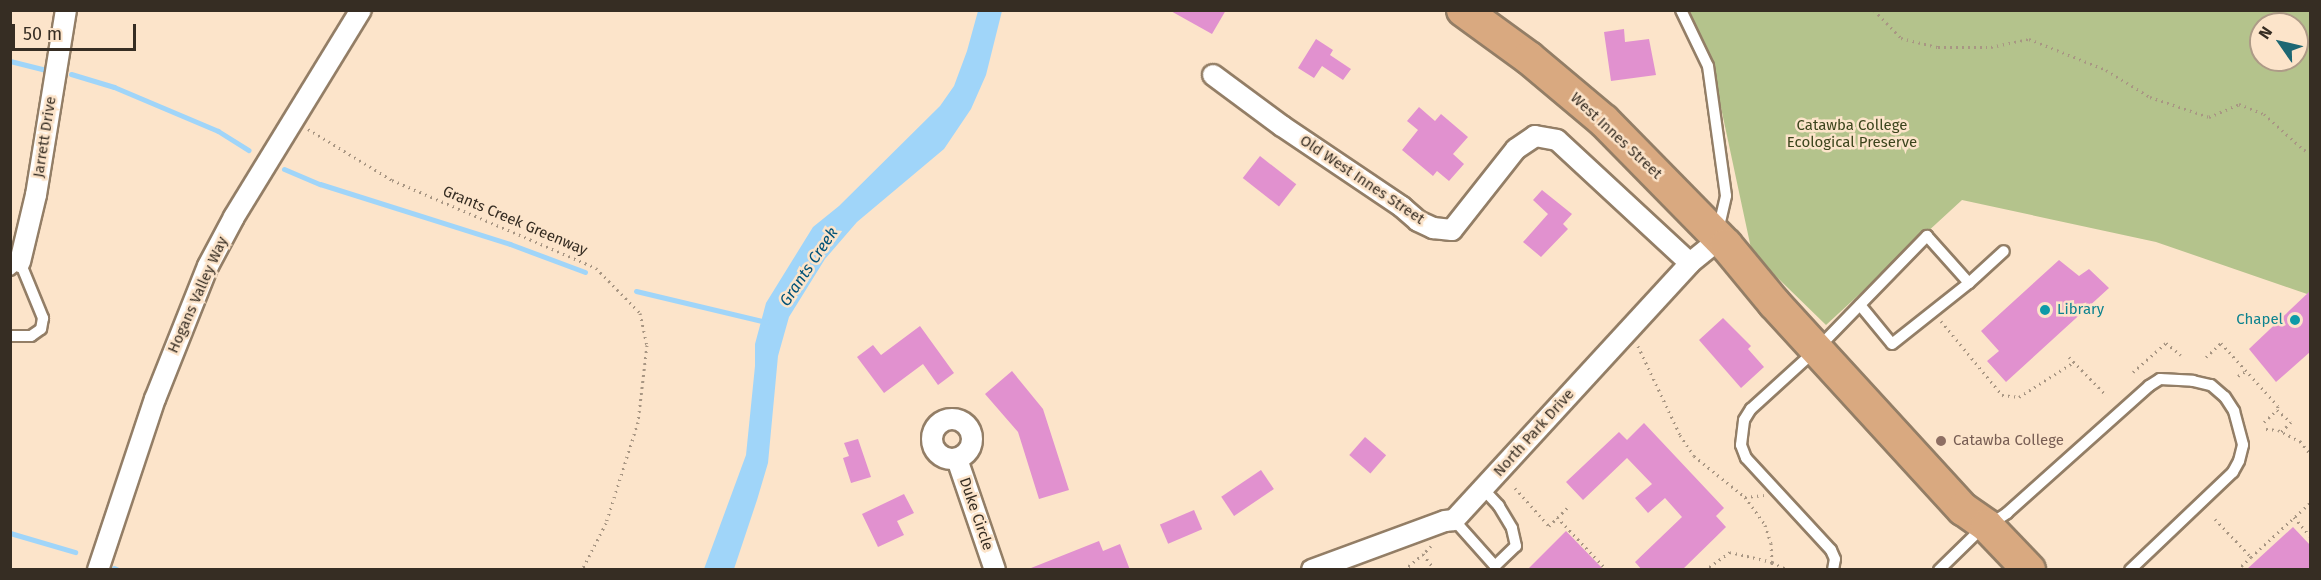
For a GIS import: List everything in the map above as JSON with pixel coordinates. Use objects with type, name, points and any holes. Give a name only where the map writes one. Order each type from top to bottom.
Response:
[{"type":"main road","name":"West Innes Street","points":[[1463,10],[1529,58],[1604,121],[1719,237],[1755,278],[1808,310],[1823,343],[1911,422],[1976,497],[1987,526],[2029,570]]},
{"type":"street","name":"Jarrett Drive","points":[[15,266],[36,195],[66,10]]},
{"type":"street","name":"Hogans Valley Way","points":[[98,570],[185,317],[229,227],[361,10]]},
{"type":"street","name":"Old West Innes Street","points":[[1213,75],[1282,126],[1392,200],[1418,221],[1433,228],[1452,230],[1516,149],[1535,136],[1557,140],[1690,263]]},
{"type":"street","name":"North Park Drive","points":[[1454,520],[1690,263],[1719,237]]},
{"type":"street","name":"Duke Circle","points":[[957,459],[995,570]]},
{"type":"street","points":[[1312,570],[1445,520],[1454,520]]},
{"type":"lane","points":[[1681,10],[1708,66],[1726,196],[1719,237]]},
{"type":"lane","points":[[1833,570],[1835,559],[1831,550],[1746,458],[1741,445],[1744,420],[1750,409],[1823,343],[1927,236],[1969,283]]},
{"type":"lane","points":[[1860,305],[1892,344],[1969,283],[2004,251]]},
{"type":"lane","points":[[10,336],[32,336],[41,329],[43,318],[15,266]]},
{"type":"lane","points":[[1939,570],[1987,526],[2007,513],[2149,386],[2160,380],[2193,381],[2211,385],[2225,397],[2234,411],[2243,445],[2239,461],[2233,472],[2130,570]]},
{"type":"lane","points":[[1454,520],[1495,566],[1516,546],[1512,528],[1499,506],[1483,489]]},
{"type":"path","points":[[1874,10],[1901,38],[1938,47],[1991,47],[2029,39],[2106,70],[2150,97],[2209,117],[2239,104],[2264,114],[2304,150],[2310,151]]},
{"type":"path","name":"Grants Creek Greenway","points":[[294,120],[360,163],[392,180],[596,268],[640,313],[647,345],[638,422],[606,523],[582,570]]},
{"type":"path","points":[[1933,312],[2002,395],[2019,397],[2074,362]]},
{"type":"path","points":[[2133,372],[2166,343],[2181,356]]},
{"type":"path","points":[[2206,357],[2221,343],[2278,406],[2277,410],[2291,422],[2282,432]]},
{"type":"path","points":[[1638,345],[1680,435],[1694,456],[1745,497],[1759,514],[1771,543],[1773,570]]},
{"type":"path","points":[[2069,357],[2105,394]]},
{"type":"path","points":[[2238,376],[2246,371]]},
{"type":"path","points":[[2264,422],[2277,410]]},
{"type":"path","points":[[2266,429],[2282,432],[2300,441],[2310,454]]},
{"type":"path","points":[[1515,488],[1549,526],[1568,507]]},
{"type":"path","points":[[2236,570],[2310,503]]},
{"type":"path","points":[[1557,517],[1607,570]]},
{"type":"path","points":[[2294,517],[2310,536]]},
{"type":"path","points":[[2216,519],[2251,557]]},
{"type":"path","points":[[1706,570],[1730,552],[1772,562],[1788,570]]},
{"type":"path","points":[[1404,570],[1423,554]]},
{"type":"green space","name":"Catawba College Ecological Preserve","points":[[1675,11],[2310,11],[2310,295],[2156,242],[1962,200],[1826,325],[1752,253],[1720,103]]},
{"type":"water","name":"Grants Creek","points":[[978,11],[1002,11],[986,75],[971,109],[944,149],[857,222],[825,259],[789,317],[778,356],[768,463],[734,569],[704,569],[746,455],[755,344],[766,303],[813,227],[839,206],[940,106],[954,86]]},
{"type":"building","points":[[1169,10],[1226,10],[1212,34]]},
{"type":"building","points":[[1624,29],[1625,42],[1649,39],[1656,75],[1611,81],[1604,32]]},
{"type":"building","points":[[1316,39],[1333,50],[1330,55],[1351,69],[1343,80],[1322,66],[1314,78],[1298,68]]},
{"type":"building","points":[[1419,107],[1435,121],[1441,114],[1468,137],[1453,154],[1464,164],[1449,181],[1437,171],[1433,176],[1402,150],[1418,130],[1407,121]]},
{"type":"building","points":[[1260,156],[1296,184],[1279,206],[1243,178]]},
{"type":"building","points":[[1542,190],[1572,214],[1563,224],[1568,229],[1541,257],[1523,242],[1548,214],[1533,200]]},
{"type":"building","name":"Library","points":[[2059,260],[2079,276],[2089,269],[2109,288],[2006,382],[1987,361],[1999,351],[1981,331]]},
{"type":"building","name":"Chapel","points":[[2310,291],[2310,352],[2276,382],[2249,349]]},
{"type":"building","points":[[1723,318],[1751,346],[1748,349],[1764,367],[1741,388],[1699,340]]},
{"type":"building","points":[[920,326],[954,373],[938,385],[923,364],[884,393],[857,357],[873,345],[881,355]]},
{"type":"building","points":[[1012,371],[1043,409],[1069,490],[1039,499],[1018,432],[985,394]]},
{"type":"building","points":[[1644,423],[1724,508],[1716,516],[1726,527],[1682,570],[1642,570],[1635,562],[1682,517],[1665,498],[1648,513],[1635,498],[1652,484],[1627,458],[1583,500],[1566,482],[1619,432],[1627,440]]},
{"type":"building","points":[[1365,437],[1386,455],[1370,473],[1349,455]]},
{"type":"building","points":[[858,439],[871,477],[851,483],[843,458],[849,456],[844,443]]},
{"type":"building","points":[[1261,470],[1274,489],[1234,516],[1221,497]]},
{"type":"building","points":[[904,494],[914,513],[897,521],[904,535],[878,547],[862,514]]},
{"type":"building","points":[[1194,510],[1202,529],[1168,544],[1160,524]]},
{"type":"building","points":[[2293,527],[2310,545],[2310,570],[2246,570]]},
{"type":"building","points":[[1566,531],[1604,570],[1527,570]]},
{"type":"building","points":[[1099,541],[1103,551],[1120,544],[1130,570],[1026,570]]},
{"type":"waterway","points":[[10,61],[43,69]]},
{"type":"waterway","points":[[71,74],[114,87],[218,131],[249,150]]},
{"type":"waterway","points":[[284,169],[320,184],[510,244],[585,272]]},
{"type":"waterway","points":[[636,291],[766,322]]},
{"type":"waterway","points":[[10,533],[75,552]]},
{"type":"waterway","points":[[114,568],[118,570]]},
{"type":"place","name":"Library","points":[[2045,310]]},
{"type":"place","name":"Chapel","points":[[2295,320]]},
{"type":"place","name":"Catawba College","points":[[1941,441]]}]
